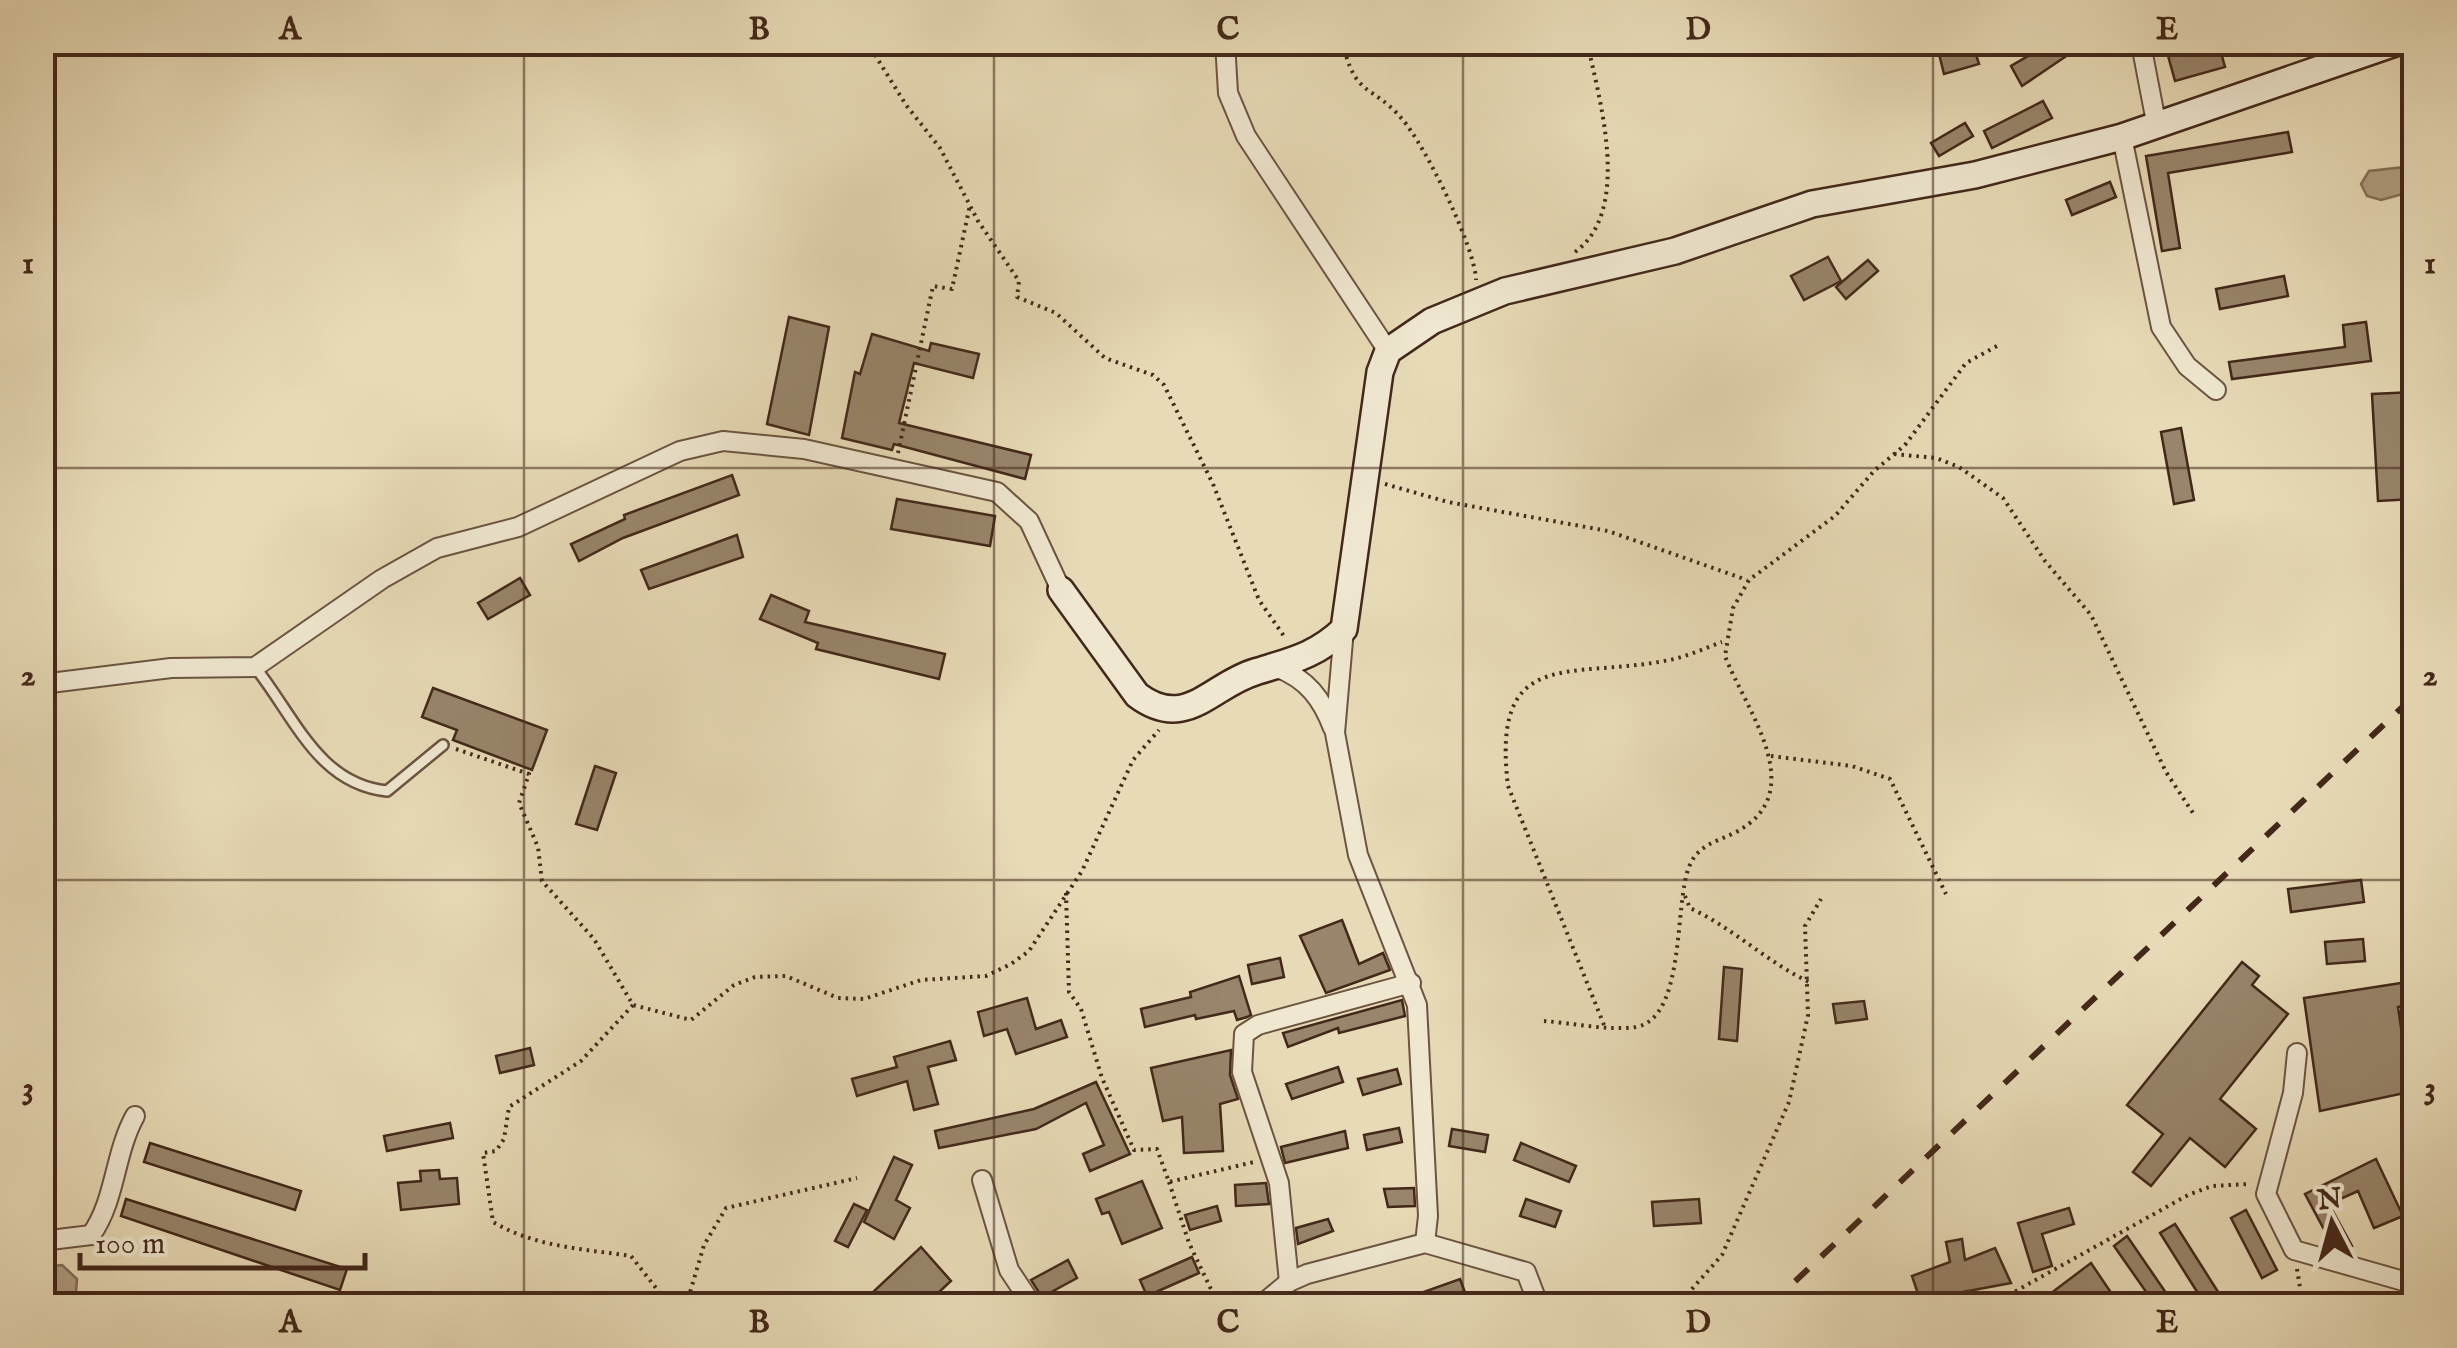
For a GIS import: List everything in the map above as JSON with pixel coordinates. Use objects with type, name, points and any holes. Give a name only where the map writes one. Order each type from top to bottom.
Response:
[{"type":"street","points":[[1225,42],[1228,92],[1246,136],[1388,352]]},
{"type":"street","points":[[1335,734],[1344,629],[1375,396],[1388,352],[1432,321],[1505,291],[1675,251],[1828,200],[1975,175],[2122,137],[2156,122],[2398,42]]},
{"type":"street","points":[[2147,46],[2142,65],[2156,122]]},
{"type":"street","points":[[2122,137],[2161,328],[2187,366],[2216,390]]},
{"type":"street","points":[[42,684],[171,668],[254,667],[412,560],[469,538],[518,526],[680,450],[709,443],[751,442],[997,492],[1028,520],[1061,590],[1137,694],[1152,706],[1190,707],[1253,672],[1286,665],[1320,650],[1344,629]]},
{"type":"street","points":[[1286,665],[1301,676],[1326,709],[1335,734],[1358,855],[1412,983],[1419,1022],[1421,1150],[1428,1216],[1424,1243]]},
{"type":"street","points":[[1289,1282],[1273,1158],[1242,1072],[1244,1034],[1258,1025],[1412,983]]},
{"type":"street","points":[[2297,1053],[2292,1092],[2266,1194],[2294,1250],[2414,1284]]},
{"type":"street","points":[[42,1242],[91,1235],[104,1216],[120,1144],[134,1116]]},
{"type":"street","points":[[982,1180],[1010,1270],[1033,1306]]},
{"type":"street","points":[[1260,1306],[1289,1282],[1424,1243],[1526,1272],[1539,1306]]},
{"type":"lane","points":[[254,667],[329,769],[360,788],[387,791],[443,745]]},
{"type":"path","points":[[867,42],[906,105],[940,148],[970,205],[1019,282],[1017,297],[1056,313],[1104,358],[1153,375],[1164,385],[1213,484],[1259,600],[1292,647],[1286,665]]},
{"type":"path","points":[[1343,42],[1356,84],[1398,114],[1414,132],[1470,249],[1476,288],[1486,275]]},
{"type":"path","points":[[1573,253],[1594,231],[1608,194],[1606,153],[1587,42]]},
{"type":"path","points":[[2095,42],[2147,46]]},
{"type":"path","points":[[895,469],[933,286],[952,289],[970,205]]},
{"type":"path","points":[[1544,1020],[1634,1028],[1659,1012],[1671,980],[1683,891],[1694,855],[1707,844],[1749,825],[1762,811],[1772,777],[1771,756],[1735,683],[1724,641],[1733,608],[1749,580],[1835,516],[1894,454],[1966,362],[1997,346]]},
{"type":"path","points":[[1894,454],[1936,458],[1960,467],[2004,498],[2045,561],[2092,615],[2166,772],[2193,813]]},
{"type":"path","points":[[1366,470],[1374,478],[1404,490],[1608,531],[1749,580]]},
{"type":"path","points":[[1604,1025],[1508,786],[1504,747],[1510,716],[1527,689],[1558,670],[1663,662],[1724,641]]},
{"type":"path","points":[[443,745],[529,774],[519,803],[538,847],[542,881],[594,939],[634,1005],[691,1020],[734,985],[755,977],[786,976],[838,998],[864,1000],[921,980],[986,976],[1029,952],[1082,872],[1133,760],[1168,719],[1190,707]]},
{"type":"path","points":[[1771,756],[1852,766],[1890,779],[1946,894]]},
{"type":"path","points":[[1683,891],[1690,908],[1809,982]]},
{"type":"path","points":[[1066,893],[1069,992],[1081,1008],[1102,1078],[1134,1150],[1157,1149],[1189,1243],[1220,1306]]},
{"type":"path","points":[[1677,1306],[1722,1255],[1781,1122],[1797,1076],[1809,982],[1806,926],[1820,899]]},
{"type":"path","points":[[634,1005],[581,1061],[508,1107],[504,1139],[496,1151],[483,1153],[493,1222],[554,1246],[631,1256],[670,1306]]},
{"type":"path","points":[[1169,1182],[1273,1158]]},
{"type":"path","points":[[686,1306],[704,1245],[726,1208],[857,1178]]},
{"type":"path","points":[[1989,1306],[2188,1196],[2212,1186],[2269,1184]]},
{"type":"path","points":[[2294,1250],[2302,1306]]},
{"type":"shaded area","points":[[2414,166],[2414,191],[2381,200],[2367,196],[2361,184],[2369,171]]},
{"type":"shaded area","points":[[62,1265],[77,1279],[75,1305],[43,1305],[43,1267]]},
{"type":"building","points":[[1972,42],[1979,64],[1944,74],[1938,50]]},
{"type":"building","points":[[2052,42],[2087,42],[2022,86],[2011,66]]},
{"type":"building","points":[[2188,42],[2218,42],[2225,67],[2175,81],[2167,52]]},
{"type":"building","points":[[2043,101],[2052,118],[1992,148],[1984,131]]},
{"type":"building","points":[[1965,123],[1973,136],[1939,156],[1931,143]]},
{"type":"building","points":[[2288,132],[2292,152],[2168,173],[2180,248],[2162,251],[2146,156]]},
{"type":"building","points":[[2110,182],[2116,197],[2072,215],[2066,200]]},
{"type":"building","points":[[1828,257],[1841,281],[1804,300],[1791,276]]},
{"type":"building","points":[[1868,260],[1878,271],[1846,299],[1836,287]]},
{"type":"building","points":[[2284,276],[2288,296],[2220,309],[2216,289]]},
{"type":"building","points":[[789,317],[829,327],[809,435],[767,424]]},
{"type":"building","points":[[2366,322],[2371,361],[2232,379],[2229,362],[2345,347],[2343,325]]},
{"type":"building","points":[[872,334],[929,351],[931,343],[979,354],[973,378],[914,363],[899,423],[1031,455],[1025,479],[894,444],[892,450],[842,438],[855,372],[860,374]]},
{"type":"building","points":[[2414,392],[2414,499],[2378,501],[2372,394]]},
{"type":"building","points":[[2181,428],[2194,500],[2174,504],[2161,432]]},
{"type":"building","points":[[732,475],[739,495],[623,538],[579,561],[571,544],[625,519],[624,515]]},
{"type":"building","points":[[897,499],[995,516],[990,546],[891,529]]},
{"type":"building","points":[[737,535],[743,557],[649,589],[641,570]]},
{"type":"building","points":[[520,578],[530,595],[488,619],[478,603]]},
{"type":"building","points":[[771,595],[809,611],[805,622],[945,654],[939,679],[816,649],[818,643],[760,619]]},
{"type":"building","points":[[433,688],[547,730],[532,770],[453,740],[457,730],[422,717]]},
{"type":"building","points":[[595,766],[616,773],[597,830],[576,824]]},
{"type":"building","points":[[2361,880],[2364,902],[2291,912],[2288,889]]},
{"type":"building","points":[[1342,920],[1359,964],[1383,953],[1390,970],[1326,993],[1300,936]]},
{"type":"building","points":[[2363,939],[2365,961],[2327,964],[2325,942]]},
{"type":"building","points":[[1280,958],[1284,977],[1252,984],[1248,965]]},
{"type":"building","points":[[2242,962],[2259,976],[2252,985],[2288,1014],[2220,1099],[2256,1129],[2225,1167],[2190,1138],[2151,1186],[2133,1172],[2163,1134],[2127,1105]]},
{"type":"building","points":[[1724,967],[1742,969],[1737,1041],[1719,1039]]},
{"type":"building","points":[[1239,976],[1251,1015],[1237,1020],[1234,1011],[1196,1019],[1195,1015],[1145,1027],[1141,1009],[1191,997],[1190,992]]},
{"type":"building","points":[[2414,981],[2414,1004],[2398,1007],[2407,1068],[2414,1067],[2414,1091],[2320,1111],[2304,998]]},
{"type":"building","points":[[1027,998],[1036,1029],[1061,1020],[1067,1037],[1016,1054],[1007,1029],[984,1036],[978,1012]]},
{"type":"building","points":[[1402,1000],[1405,1016],[1339,1033],[1338,1028],[1288,1047],[1283,1033]]},
{"type":"building","points":[[1864,1001],[1867,1019],[1836,1023],[1833,1004]]},
{"type":"building","points":[[950,1041],[956,1060],[928,1067],[938,1104],[914,1110],[907,1081],[857,1096],[852,1079],[897,1067],[894,1057]]},
{"type":"building","points":[[530,1048],[534,1065],[500,1073],[496,1056]]},
{"type":"building","points":[[1231,1050],[1230,1075],[1238,1099],[1220,1104],[1223,1151],[1184,1153],[1182,1117],[1163,1121],[1151,1068]]},
{"type":"building","points":[[1338,1067],[1343,1082],[1292,1099],[1286,1084]]},
{"type":"building","points":[[1397,1069],[1401,1084],[1363,1095],[1358,1079]]},
{"type":"building","points":[[1096,1082],[1130,1154],[1090,1171],[1083,1154],[1104,1145],[1086,1103],[1036,1129],[939,1148],[935,1131],[1034,1109]]},
{"type":"building","points":[[450,1123],[453,1138],[387,1151],[384,1136]]},
{"type":"building","points":[[1399,1128],[1402,1142],[1367,1150],[1364,1135]]},
{"type":"building","points":[[1452,1129],[1488,1135],[1485,1152],[1449,1146]]},
{"type":"building","points":[[1345,1131],[1348,1148],[1285,1163],[1281,1147]]},
{"type":"building","points":[[150,1143],[301,1191],[295,1210],[144,1162]]},
{"type":"building","points":[[1521,1143],[1576,1166],[1569,1182],[1514,1160]]},
{"type":"building","points":[[894,1157],[912,1165],[896,1200],[910,1208],[894,1239],[864,1222]]},
{"type":"building","points":[[2376,1159],[2403,1216],[2374,1228],[2358,1191],[2329,1204],[2352,1246],[2343,1251],[2334,1248],[2305,1194]]},
{"type":"building","points":[[439,1170],[440,1179],[457,1178],[459,1204],[401,1210],[398,1183],[421,1181],[420,1171]]},
{"type":"building","points":[[1142,1181],[1162,1228],[1122,1244],[1109,1212],[1102,1214],[1096,1199]]},
{"type":"building","points":[[1266,1183],[1269,1204],[1236,1206],[1235,1185]]},
{"type":"building","points":[[1414,1188],[1415,1206],[1388,1207],[1384,1189]]},
{"type":"building","points":[[126,1199],[347,1269],[340,1290],[121,1216]]},
{"type":"building","points":[[1526,1199],[1561,1211],[1555,1227],[1520,1216]]},
{"type":"building","points":[[1699,1199],[1701,1223],[1654,1226],[1652,1202]]},
{"type":"building","points":[[854,1204],[867,1210],[848,1247],[835,1241]]},
{"type":"building","points":[[1217,1206],[1221,1221],[1190,1230],[1185,1215]]},
{"type":"building","points":[[2069,1208],[2074,1224],[2042,1234],[2052,1266],[2033,1272],[2018,1223]]},
{"type":"building","points":[[2246,1210],[2277,1270],[2262,1278],[2231,1218]]},
{"type":"building","points":[[1328,1219],[1333,1231],[1298,1244],[1296,1228]]},
{"type":"building","points":[[2175,1224],[2227,1306],[2206,1306],[2160,1233]]},
{"type":"building","points":[[2127,1236],[2175,1306],[2156,1306],[2114,1246]]},
{"type":"building","points":[[1962,1239],[1965,1260],[1995,1248],[2011,1283],[1936,1297],[1939,1306],[1922,1306],[1912,1276],[1950,1262],[1946,1242]]},
{"type":"building","points":[[921,1247],[951,1281],[924,1306],[899,1306],[891,1297],[883,1305],[872,1293]]},
{"type":"building","points":[[1192,1257],[1199,1273],[1147,1296],[1140,1280]]},
{"type":"building","points":[[1068,1260],[1077,1278],[1042,1297],[1031,1280]]},
{"type":"building","points":[[2091,1263],[2120,1306],[2034,1306]]},
{"type":"building","points":[[1460,1279],[1470,1306],[1422,1306],[1418,1294]]},
{"type":"railway","points":[[1769,1306],[2414,696]]}]
